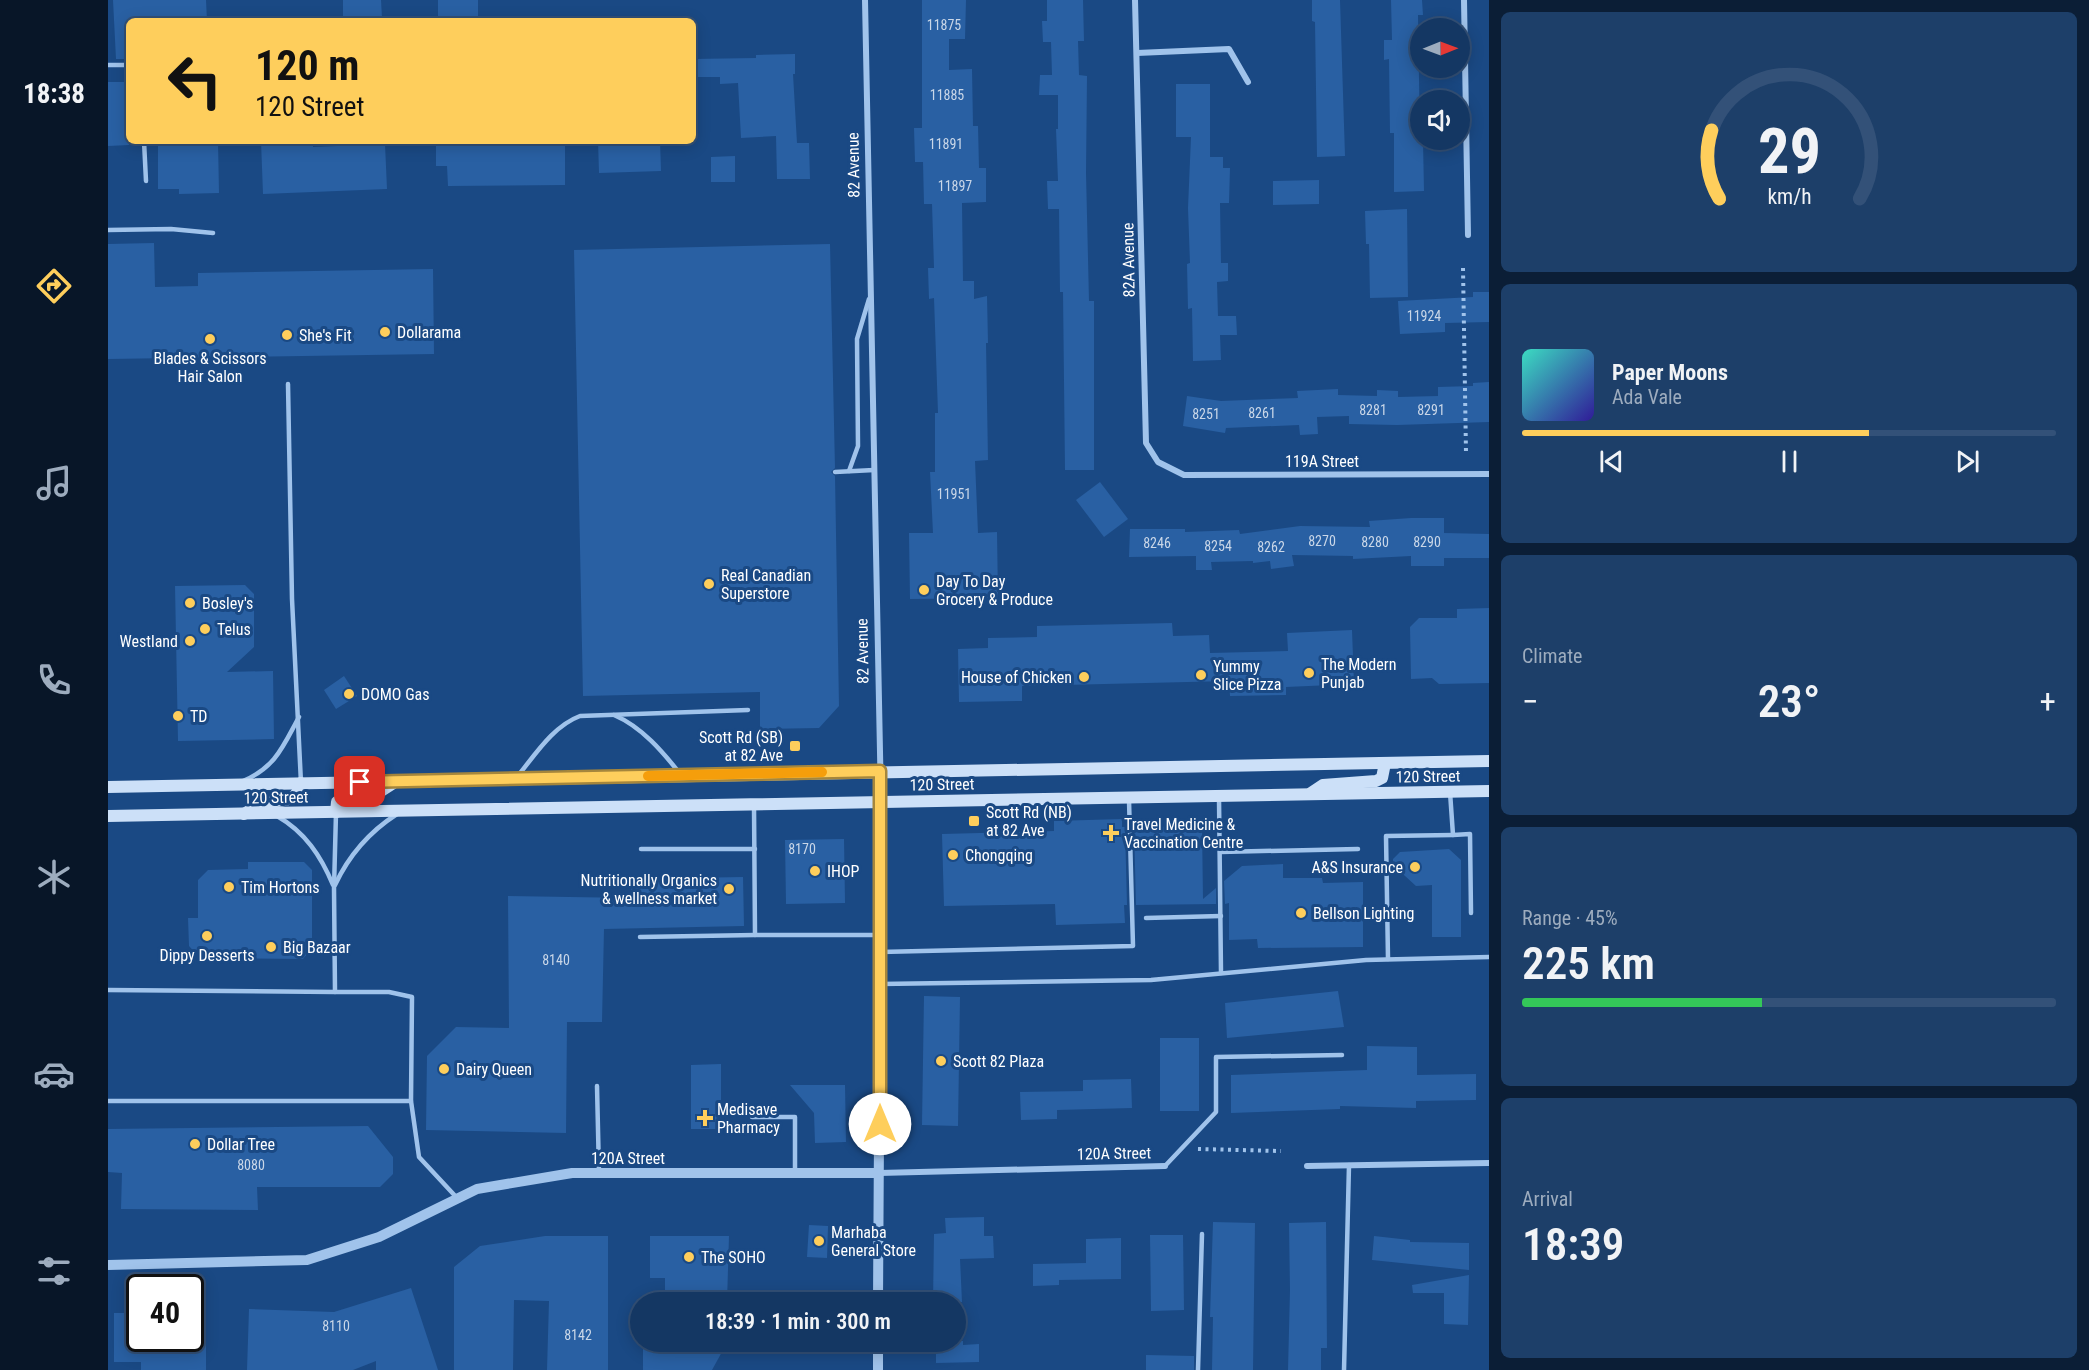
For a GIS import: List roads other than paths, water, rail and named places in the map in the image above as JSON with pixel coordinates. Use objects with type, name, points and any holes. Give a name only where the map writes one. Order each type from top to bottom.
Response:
[{"type":"main road","name":"120 Street","points":[[108,787],[1489,761]]},
{"type":"main road","points":[[1311,793],[1323,784],[1376,781],[1384,774],[1384,763]]},
{"type":"main road","points":[[336,812],[337,802],[344,797],[378,793],[395,782]]},
{"type":"main road","points":[[243,814],[261,804],[291,798],[299,792],[301,783]]},
{"type":"main road","name":"120 Street","points":[[108,816],[1489,791]]},
{"type":"street","name":"82 Avenue","points":[[865,0],[881,802],[879,1292]]},
{"type":"street","name":"82A Avenue","points":[[1135,0],[1146,443],[1158,462]]},
{"type":"street","points":[[1464,0],[1468,235]]},
{"type":"street","points":[[1137,53],[1229,49],[1248,82]]},
{"type":"street","name":"119A Street","points":[[1158,462],[1184,475],[1489,474]]},
{"type":"street","points":[[1307,1166],[1489,1162]]},
{"type":"street","name":"120A Street","points":[[108,1265],[307,1260],[379,1237],[477,1189],[572,1173],[879,1173],[1165,1166]]},
{"type":"street","points":[[878,1352],[878,1370]]},
{"type":"lane","points":[[108,65],[126,64]]},
{"type":"lane","points":[[144,144],[146,181]]},
{"type":"lane","points":[[108,230],[171,229],[213,233]]},
{"type":"lane","points":[[849,471],[858,446],[857,339],[872,290]]},
{"type":"lane","points":[[288,384],[292,599],[301,783]]},
{"type":"lane","points":[[835,472],[874,470]]},
{"type":"lane","points":[[515,779],[558,729],[568,720],[580,716],[748,710]]},
{"type":"lane","points":[[612,714],[643,734],[681,775]]},
{"type":"lane","points":[[234,784],[256,775],[273,762],[299,717]]},
{"type":"lane","points":[[1450,792],[1453,835]]},
{"type":"lane","points":[[1219,795],[1221,973]]},
{"type":"lane","points":[[880,952],[1133,946],[1129,798]]},
{"type":"lane","points":[[754,804],[755,935]]},
{"type":"lane","points":[[334,888],[361,843],[375,828],[402,810]]},
{"type":"lane","points":[[335,992],[336,812]]},
{"type":"lane","points":[[274,814],[292,825],[314,848],[325,865],[334,888]]},
{"type":"lane","points":[[1388,959],[1386,836],[1470,834],[1471,913]]},
{"type":"lane","points":[[641,849],[755,849]]},
{"type":"lane","points":[[1220,852],[1358,849]]},
{"type":"lane","points":[[1146,918],[1221,916]]},
{"type":"lane","points":[[640,937],[880,935]]},
{"type":"lane","points":[[880,984],[1151,980],[1388,959],[1489,957]]},
{"type":"lane","points":[[108,990],[389,992],[412,997],[411,1101],[419,1157],[458,1199]]},
{"type":"lane","points":[[1165,1166],[1216,1112],[1216,1057],[1342,1055]]},
{"type":"lane","points":[[597,1086],[599,1173]]},
{"type":"lane","points":[[108,1101],[411,1101]]},
{"type":"lane","points":[[752,1117],[795,1118],[795,1173]]},
{"type":"lane","points":[[1344,1370],[1350,1165]]},
{"type":"lane","points":[[1198,1370],[1202,1234]]},
{"type":"place","name":"Dollarama","points":[[385,332]]},
{"type":"place","name":"She's Fit","points":[[287,335]]},
{"type":"place","name":"Blades & Scissors Hair Salon","points":[[210,339]]},
{"type":"place","name":"Real Canadian Superstore","points":[[709,584]]},
{"type":"place","name":"Day To Day Grocery & Produce","points":[[924,590]]},
{"type":"place","name":"Bosley's","points":[[190,603]]},
{"type":"place","name":"Telus","points":[[205,629]]},
{"type":"place","name":"Westland","points":[[190,641]]},
{"type":"place","name":"The Modern Punjab","points":[[1309,673]]},
{"type":"place","name":"Yummy Slice Pizza","points":[[1201,675]]},
{"type":"place","name":"House of Chicken","points":[[1084,677]]},
{"type":"place","name":"DOMO Gas","points":[[349,694]]},
{"type":"place","name":"TD","points":[[178,716]]},
{"type":"place","name":"Scott Rd (SB) at 82 Ave","points":[[795,746]]},
{"type":"place","name":"Scott Rd (NB) at 82 Ave","points":[[974,821]]},
{"type":"place","name":"Travel Medicine & Vaccination Centre","points":[[1111,833]]},
{"type":"place","name":"Chongqing","points":[[953,855]]},
{"type":"place","name":"A&S Insurance","points":[[1415,867]]},
{"type":"place","name":"IHOP","points":[[815,871]]},
{"type":"place","name":"Tim Hortons","points":[[229,887]]},
{"type":"place","name":"Nutritionally Organics & wellness market","points":[[729,889]]},
{"type":"place","name":"Bellson Lighting","points":[[1301,913]]},
{"type":"place","name":"Dippy Desserts","points":[[207,936]]},
{"type":"place","name":"Big Bazaar","points":[[271,947]]},
{"type":"place","name":"Scott 82 Plaza","points":[[941,1061]]},
{"type":"place","name":"Dairy Queen","points":[[444,1069]]},
{"type":"place","name":"Medisave Pharmacy","points":[[705,1118]]},
{"type":"place","name":"Dollar Tree","points":[[195,1144]]},
{"type":"place","name":"Marhaba General Store","points":[[819,1241]]},
{"type":"place","name":"The SOHO","points":[[689,1257]]}]
